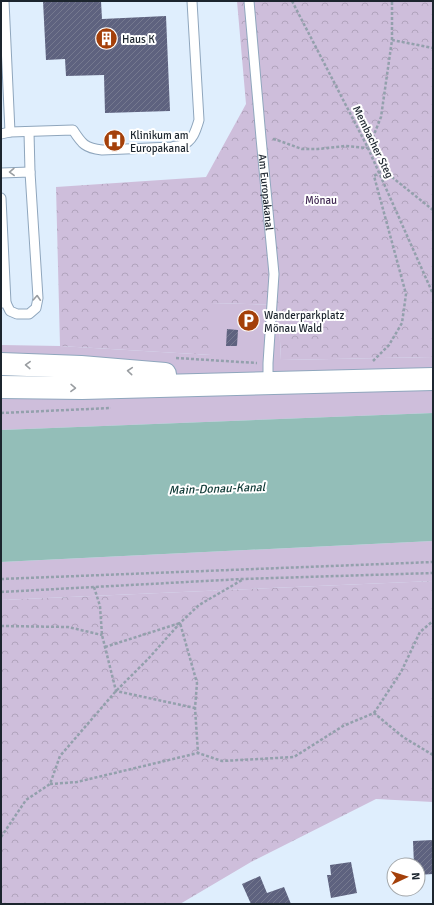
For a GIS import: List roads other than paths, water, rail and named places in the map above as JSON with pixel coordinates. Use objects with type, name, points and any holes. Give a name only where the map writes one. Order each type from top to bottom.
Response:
[{"type":"main road","points":[[1,364],[81,367],[156,373],[238,384]]},
{"type":"main road","points":[[1,387],[82,388],[433,379]]},
{"type":"lane","points":[[4,1],[5,133],[73,130],[81,142],[92,149],[102,150],[182,145],[190,140],[195,133],[198,120],[192,1]]},
{"type":"lane","name":"Am Europakanal","points":[[249,1],[274,274],[268,384]]},
{"type":"lane","points":[[1,198],[4,303],[10,310],[17,314],[29,314],[36,308],[38,298],[29,132]]},
{"type":"lane","points":[[1,173],[30,172]]},
{"type":"water","name":"Main-Donau-Kanal","points":[[433,413],[433,541],[1,562],[1,430]]},
{"type":"place","name":"Haus K","points":[[106,39]]},
{"type":"place","name":"Klinikum am Europakanal","points":[[114,141]]},
{"type":"place","name":"Wanderparkplatz Mönau Wald","points":[[249,321]]},
{"type":"park label","name":"Mönau","points":[[321,200]]}]
